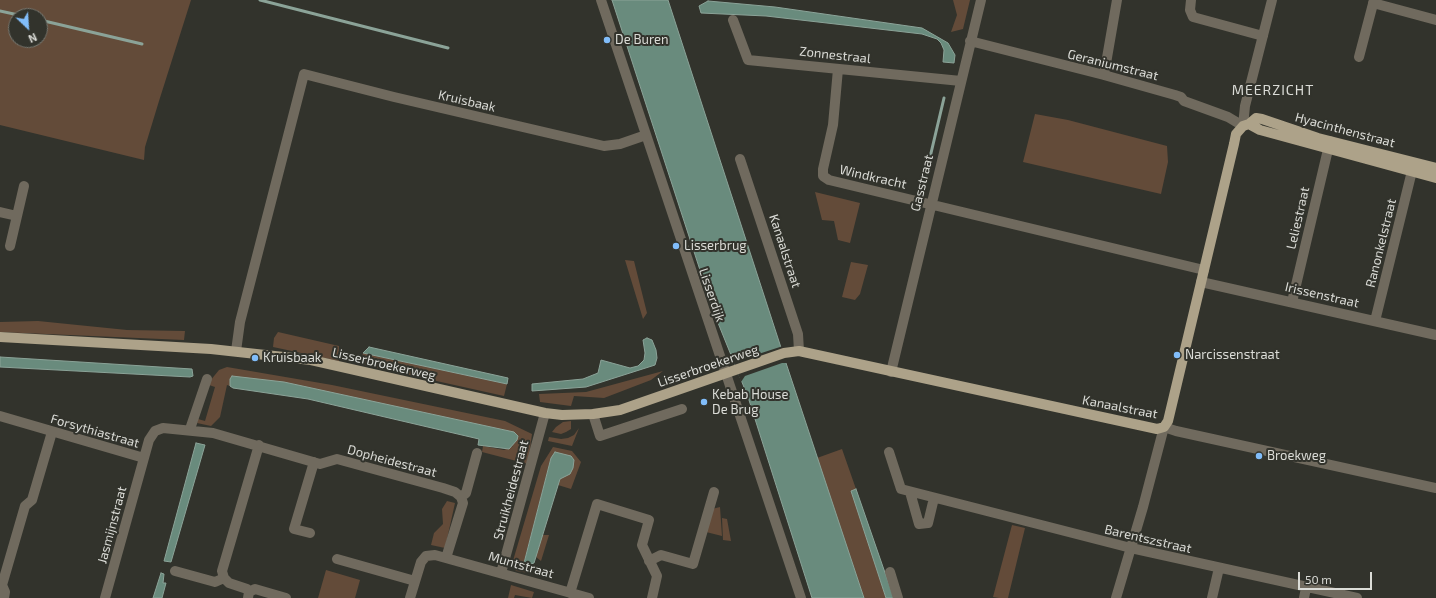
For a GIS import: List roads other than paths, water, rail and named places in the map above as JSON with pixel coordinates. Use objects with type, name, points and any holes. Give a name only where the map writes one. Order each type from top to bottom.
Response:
[{"type":"main road","name":"Hyacinthenstraat","points":[[1246,125],[1256,118],[1262,119],[1329,145],[1436,178]]},
{"type":"main road","points":[[1164,427],[1170,416],[1236,134],[1246,125]]},
{"type":"main road","name":"Hyacinthenstraat","points":[[1329,145],[1436,168]]},
{"type":"main road","name":"Lisserbroekerweg","points":[[0,337],[236,351],[311,360],[545,413],[562,415],[593,414],[620,410],[784,354]]},
{"type":"main road","name":"Kanaalstraat","points":[[784,354],[798,352],[1152,429],[1164,427]]},
{"type":"street","name":"Lisserdijk","points":[[601,0],[801,598]]},
{"type":"street","name":"Gasstraat","points":[[891,372],[980,0]]},
{"type":"street","points":[[1104,75],[1118,0]]},
{"type":"street","points":[[1191,0],[1190,14],[1194,17],[1263,36]]},
{"type":"street","points":[[1246,125],[1245,106],[1272,0]]},
{"type":"street","points":[[1358,57],[1373,2],[1436,20]]},
{"type":"street","name":"Zonnestraal","points":[[733,20],[748,60],[961,82]]},
{"type":"street","name":"Geraniumstraat","points":[[970,41],[1104,75],[1175,95],[1181,97],[1184,101],[1246,125]]},
{"type":"street","name":"Windkracht","points":[[838,69],[833,125],[823,169],[824,176],[828,180],[930,204]]},
{"type":"street","name":"Kruisbaak","points":[[236,351],[240,322],[304,74],[394,97],[604,146],[620,144],[646,135]]},
{"type":"street","name":"Leliestraat","points":[[1292,302],[1329,145]]},
{"type":"street","name":"Kanaalstraat","points":[[740,160],[798,334],[798,352]]},
{"type":"street","name":"Ranonkelstraat","points":[[1375,321],[1412,171]]},
{"type":"street","points":[[10,246],[24,186]]},
{"type":"street","points":[[930,204],[1204,270]]},
{"type":"street","points":[[0,212],[17,216]]},
{"type":"street","name":"Irissenstraat","points":[[1201,282],[1436,335]]},
{"type":"street","points":[[190,430],[206,379]]},
{"type":"street","points":[[593,414],[600,436],[682,409]]},
{"type":"street","name":"Struikheidestraat","points":[[501,573],[545,413]]},
{"type":"street","name":"Forsythiastraat","points":[[0,416],[144,458],[150,440],[155,431],[163,428],[214,433]]},
{"type":"street","points":[[1116,598],[1164,427]]},
{"type":"street","name":"Kanaalstraat","points":[[1164,427],[1176,431],[1436,488]]},
{"type":"street","points":[[4,598],[5,592],[2,585],[25,506],[32,500],[52,432]]},
{"type":"street","name":"Dopheidestraat","points":[[214,433],[320,464],[337,459],[443,488],[455,492],[461,497]]},
{"type":"street","points":[[259,445],[222,571],[224,578],[229,583],[247,589],[249,595],[255,589],[286,598]]},
{"type":"street","points":[[889,452],[901,490],[910,492],[919,524],[928,524],[934,498]]},
{"type":"street","points":[[446,558],[463,503],[461,497],[466,493],[477,454]]},
{"type":"street","name":"Jasmijnstraat","points":[[105,598],[144,458]]},
{"type":"street","points":[[310,533],[294,529],[314,462]]},
{"type":"street","points":[[649,561],[661,555],[692,564],[714,492]]},
{"type":"street","name":"Barentszstraat","points":[[910,492],[1131,548],[1219,568],[1305,593],[1357,598]]},
{"type":"street","points":[[570,593],[597,504],[649,520],[642,544],[657,576],[652,598]]},
{"type":"street","name":"Muntstraat","points":[[410,598],[421,562],[426,556],[435,555],[589,598]]},
{"type":"street","points":[[337,559],[415,581]]},
{"type":"street","points":[[1212,598],[1219,568]]},
{"type":"street","points":[[175,571],[215,582],[224,578]]},
{"type":"street","points":[[890,572],[898,598]]},
{"type":"waterway","points":[[260,0],[448,48]]},
{"type":"waterway","points":[[0,11],[8,13]]},
{"type":"waterway","points":[[48,22],[142,44]]},
{"type":"waterway","points":[[923,187],[944,98]]},
{"type":"place","name":"De Buren","points":[[607,40]]},
{"type":"place","name":"Lisserbrug","points":[[676,246]]},
{"type":"place","name":"Narcissenstraat","points":[[1177,355]]},
{"type":"place","name":"Kruisbaak","points":[[255,358]]},
{"type":"place","name":"Kebab House De Brug","points":[[704,402]]},
{"type":"place","name":"Broekweg","points":[[1259,456]]},
{"type":"district","name":"MEERZICHT","points":[[1273,90]]}]
